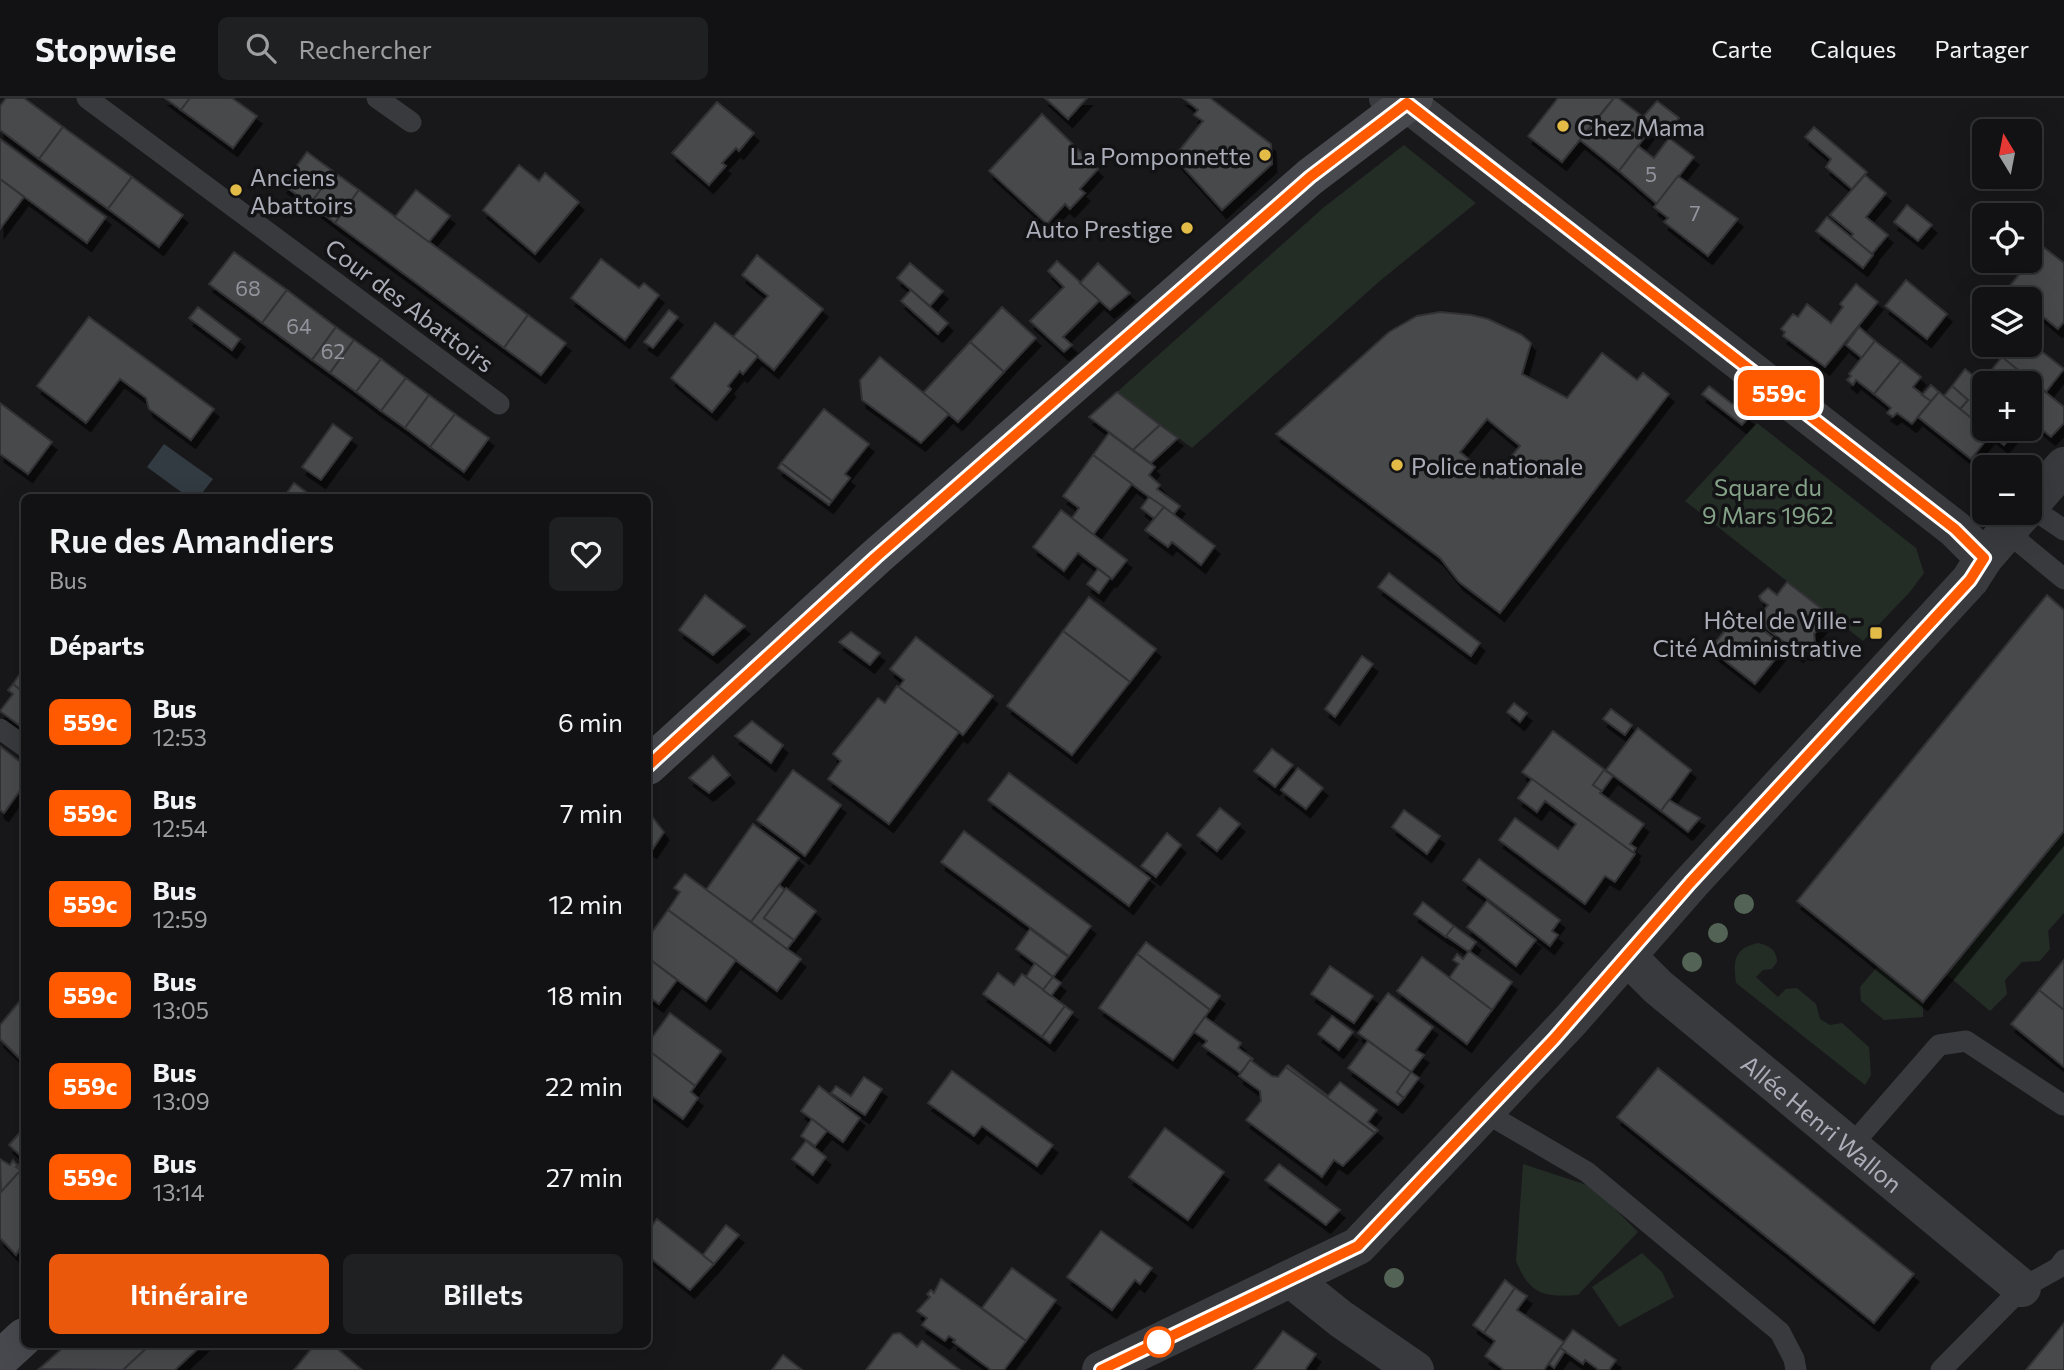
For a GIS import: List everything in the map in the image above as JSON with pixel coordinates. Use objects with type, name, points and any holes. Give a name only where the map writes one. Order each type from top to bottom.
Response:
[{"type":"street","points":[[651,763],[876,557],[1299,186],[1403,100],[1955,529],[1995,525]]},
{"type":"street","points":[[2042,492],[2064,466]]},
{"type":"street","points":[[1101,1370],[1358,1246],[1486,1113],[1690,883],[1970,580],[2013,525]]},
{"type":"street","name":"Allée Henri Wallon","points":[[1627,956],[1658,987],[2022,1288]]},
{"type":"street","points":[[1291,1279],[1341,1319],[1415,1370]]},
{"type":"street","points":[[0,1359],[21,1340]]},
{"type":"lane","name":"Cour des Abattoirs","points":[[87,98],[499,404]]},
{"type":"lane","points":[[377,98],[411,122]]},
{"type":"lane","points":[[2017,525],[2064,579]]},
{"type":"lane","points":[[2029,525],[2064,530]]},
{"type":"lane","points":[[0,729],[21,745]]},
{"type":"lane","points":[[1850,1146],[1939,1045],[1966,1041],[2063,1105]]},
{"type":"lane","points":[[1486,1113],[1587,1172],[1780,1332],[1794,1359],[1796,1370]]},
{"type":"lane","points":[[1941,1370],[2022,1288],[2057,1268],[2064,1260]]},
{"type":"green space","points":[[1404,145],[1476,203],[1381,280],[1192,448],[1117,392],[1323,208]]},
{"type":"green space","name":"Square du 9 Mars 1962","points":[[1757,423],[1916,548],[1924,573],[1909,593],[1863,641],[1685,501]]},
{"type":"green space","points":[[2064,831],[2064,913],[2048,931],[2050,949],[2040,961],[2022,962],[2005,980],[2007,994],[1990,1011],[1946,974]]},
{"type":"green space","points":[[1758,943],[1772,949],[1777,962],[1772,969],[1763,970],[1756,977],[1778,997],[1786,989],[1797,988],[1816,1004],[1820,1019],[1830,1025],[1842,1023],[1869,1047],[1871,1075],[1865,1085],[1736,983],[1737,957],[1744,948]]},
{"type":"green space","points":[[1878,966],[1923,1002],[1923,1017],[1884,1020],[1861,1001],[1860,987]]},
{"type":"green space","points":[[1523,1164],[1593,1187],[1638,1232],[1578,1295],[1540,1292],[1527,1281],[1516,1261]]},
{"type":"green space","points":[[1642,1253],[1662,1272],[1674,1297],[1619,1327],[1592,1287]]},
{"type":"shaded area","points":[[164,444],[213,479],[201,494],[184,494],[147,467]]},
{"type":"building","points":[[6,98],[24,98],[63,127],[39,159],[0,130],[0,106]]},
{"type":"building","points":[[165,98],[190,98],[181,110]]},
{"type":"building","points":[[190,98],[232,98],[257,116],[233,148],[181,110]]},
{"type":"building","points":[[1045,98],[1087,98],[1068,119]]},
{"type":"building","points":[[1183,98],[1210,98],[1271,144],[1272,164],[1222,210],[1174,157],[1203,121],[1194,115],[1198,110]]},
{"type":"building","name":"Chez Mama","points":[[1558,98],[1614,98],[1562,162],[1528,136]]},
{"type":"building","points":[[1614,98],[1618,98],[1654,125],[1619,171],[1580,140]]},
{"type":"building","points":[[1657,101],[1679,118],[1665,135],[1643,117]]},
{"type":"building","points":[[717,102],[754,133],[739,151],[736,148],[722,163],[726,166],[709,185],[672,153]]},
{"type":"building","points":[[1042,114],[1098,169],[1080,189],[1085,193],[1070,209],[1065,204],[1047,224],[989,171]]},
{"type":"building","points":[[63,127],[132,177],[108,209],[39,159]]},
{"type":"building","points":[[1814,127],[1867,172],[1852,189],[1826,167],[1831,159],[1805,137]]},
{"type":"building","points":[[1669,138],[1694,157],[1657,204],[1619,171],[1638,146],[1654,158]]},
{"type":"building","points":[[0,139],[106,217],[87,243],[0,179]]},
{"type":"building","points":[[307,152],[334,172],[310,204],[283,185]]},
{"type":"building","points":[[519,165],[539,181],[545,173],[579,202],[535,254],[483,210]]},
{"type":"building","points":[[334,172],[359,190],[335,223],[310,204]]},
{"type":"building","points":[[1865,175],[1886,193],[1866,217],[1888,235],[1872,254],[1830,215]]},
{"type":"building","points":[[1678,176],[1738,219],[1708,256],[1664,222],[1668,218],[1654,207]]},
{"type":"building","points":[[132,177],[183,215],[159,247],[108,209]]},
{"type":"building","points":[[0,179],[24,197],[0,229]]},
{"type":"building","points":[[359,190],[528,315],[504,348],[335,223]]},
{"type":"building","points":[[416,190],[450,216],[429,242],[395,217]]},
{"type":"building","points":[[1907,205],[1932,225],[1918,241],[1894,222]]},
{"type":"building","points":[[1827,217],[1873,255],[1863,268],[1816,231]]},
{"type":"building","points":[[2042,246],[2064,263],[2064,322],[2058,329],[2042,316],[2042,287],[2009,287],[2020,273],[2042,273]]},
{"type":"building","points":[[234,252],[287,290],[262,323],[209,284]]},
{"type":"building","points":[[757,255],[823,309],[774,370],[733,337],[768,296],[742,275]]},
{"type":"building","points":[[601,259],[639,288],[644,283],[659,295],[625,340],[571,298]]},
{"type":"building","points":[[1057,261],[1100,300],[1063,337],[1072,345],[1064,352],[1030,321],[1064,287],[1048,271]]},
{"type":"building","points":[[910,263],[943,291],[930,306],[897,278]]},
{"type":"building","points":[[1098,263],[1130,293],[1110,310],[1080,283]]},
{"type":"building","points":[[1906,280],[1947,314],[1927,339],[1885,306]]},
{"type":"building","points":[[1856,284],[1878,302],[1825,367],[1783,336],[1785,332],[1781,329],[1793,314],[1798,317],[1807,304],[1831,323],[1843,307],[1840,304]]},
{"type":"building","points":[[287,290],[336,327],[312,360],[262,323]]},
{"type":"building","points":[[911,290],[948,323],[938,334],[901,301]]},
{"type":"building","points":[[198,307],[240,339],[232,350],[189,318]]},
{"type":"building","points":[[1002,307],[1036,338],[1004,372],[970,342]]},
{"type":"building","points":[[669,310],[678,317],[653,348],[644,342]]},
{"type":"building","name":"Police nationale","points":[[1440,312],[1471,315],[1488,319],[1522,335],[1531,343],[1522,374],[1567,398],[1602,353],[1637,380],[1643,373],[1669,394],[1500,613],[1459,582],[1440,558],[1276,434],[1389,332],[1417,316]],"holes":[[[1487,419],[1520,446],[1493,479],[1460,452]]]},
{"type":"building","points":[[528,315],[566,343],[541,375],[504,348]]},
{"type":"building","points":[[89,317],[214,409],[191,440],[149,409],[146,398],[120,379],[86,423],[37,386]]},
{"type":"building","points":[[715,323],[758,356],[743,374],[740,371],[728,386],[731,389],[712,412],[671,378]]},
{"type":"building","points":[[336,327],[354,340],[330,373],[312,360]]},
{"type":"building","points":[[1859,327],[1875,341],[1862,358],[1846,345]]},
{"type":"building","points":[[354,340],[381,359],[356,392],[330,373]]},
{"type":"building","points":[[1875,341],[1901,361],[1874,394],[1856,380],[1853,385],[1847,380]]},
{"type":"building","points":[[970,342],[1004,372],[958,422],[923,393]]},
{"type":"building","points":[[2042,352],[2064,369],[2046,392],[2042,389],[2042,371],[2019,371],[2001,357],[2042,357]]},
{"type":"building","points":[[880,357],[949,414],[921,443],[862,400],[860,380]]},
{"type":"building","points":[[2002,357],[2019,371],[1991,371]]},
{"type":"building","points":[[381,359],[406,378],[381,411],[356,392]]},
{"type":"building","points":[[1901,361],[1921,377],[1913,387],[1931,401],[1912,424],[1897,413],[1893,417],[1887,413],[1891,408],[1874,394]]},
{"type":"building","points":[[1965,369],[1972,375],[1972,419],[1960,409],[1968,400],[1952,386]]},
{"type":"building","points":[[406,378],[429,395],[405,428],[381,411]]},
{"type":"building","points":[[1931,385],[1939,392],[1931,401],[1922,395]]},
{"type":"building","points":[[1709,386],[1749,417],[1742,425],[1702,394]]},
{"type":"building","points":[[1952,386],[1968,400],[1960,409],[1944,396]]},
{"type":"building","points":[[2042,389],[2064,407],[2064,423],[2051,437],[2042,430]]},
{"type":"building","points":[[1117,392],[1160,425],[1133,450],[1089,417]]},
{"type":"building","points":[[1939,392],[1972,419],[1972,441],[1985,441],[1971,459],[1918,417]]},
{"type":"building","points":[[429,395],[455,414],[430,447],[405,428]]},
{"type":"building","points":[[0,403],[52,442],[28,474],[0,454]]},
{"type":"building","points":[[824,409],[869,444],[845,474],[850,478],[832,501],[781,463]]},
{"type":"building","points":[[455,414],[489,438],[464,472],[430,447]]},
{"type":"building","points":[[333,424],[352,438],[321,480],[302,467]]},
{"type":"building","points":[[1160,425],[1178,438],[1151,463],[1133,450]]},
{"type":"building","points":[[1109,433],[1155,467],[1149,475],[1160,485],[1157,489],[1180,506],[1173,515],[1093,455]]},
{"type":"building","points":[[1093,455],[1132,484],[1093,535],[1072,518],[1079,508],[1063,496]]},
{"type":"building","points":[[781,463],[832,501],[829,505],[778,468]]},
{"type":"building","points":[[294,483],[309,494],[286,494]]},
{"type":"building","points":[[1149,497],[1164,507],[1155,519],[1141,508]]},
{"type":"building","points":[[1164,507],[1215,546],[1201,565],[1172,542],[1168,547],[1145,530]]},
{"type":"building","points":[[1061,510],[1127,560],[1112,579],[1078,553],[1064,571],[1033,547]]},
{"type":"building","points":[[1098,569],[1110,578],[1099,593],[1087,584]]},
{"type":"building","points":[[1389,573],[1480,643],[1471,656],[1378,587]]},
{"type":"building","points":[[1787,582],[1830,615],[1814,634],[1815,643],[1809,652],[1800,651],[1799,654],[1756,620],[1768,605],[1759,596],[1768,588],[1777,595]]},
{"type":"building","points":[[705,595],[745,626],[713,655],[679,630]]},
{"type":"building","points":[[2047,595],[2064,610],[2064,831],[1923,1002],[1797,901]]},
{"type":"building","points":[[1089,597],[1156,649],[1130,682],[1063,631]]},
{"type":"building","points":[[1740,612],[1785,647],[1755,684],[1710,649]]},
{"type":"building","points":[[1063,631],[1130,682],[1072,755],[1007,706]]},
{"type":"building","points":[[851,632],[880,653],[870,665],[839,642]]},
{"type":"building","points":[[916,637],[993,696],[963,735],[899,687],[904,680],[890,669]]},
{"type":"building","points":[[1362,656],[1373,664],[1335,717],[1325,709]]},
{"type":"building","points":[[21,672],[21,691],[13,684]]},
{"type":"building","points":[[13,684],[21,691],[21,727],[0,711],[13,694],[8,690]]},
{"type":"building","points":[[897,686],[959,732],[889,824],[828,779],[841,761],[833,754],[878,698],[885,703]]},
{"type":"building","points":[[1514,703],[1527,713],[1520,722],[1507,712]]},
{"type":"building","points":[[1611,709],[1632,725],[1625,735],[1603,719]]},
{"type":"building","points":[[752,721],[783,745],[771,763],[735,736]]},
{"type":"building","points":[[1638,728],[1691,770],[1661,811],[1606,770]]},
{"type":"building","points":[[1553,731],[1613,776],[1604,770],[1593,785],[1602,791],[1600,793],[1644,824],[1630,844],[1636,848],[1633,853],[1522,772]]},
{"type":"building","points":[[0,746],[21,763],[21,789],[4,813],[0,810]]},
{"type":"building","points":[[1272,749],[1293,765],[1275,787],[1254,771]]},
{"type":"building","points":[[713,756],[730,775],[709,793],[689,778]]},
{"type":"building","points":[[1298,768],[1323,788],[1306,809],[1281,790]]},
{"type":"building","points":[[793,770],[841,805],[805,856],[757,820]]},
{"type":"building","points":[[1604,770],[1613,776],[1602,791],[1593,785]]},
{"type":"building","points":[[1009,773],[1150,878],[1129,906],[988,800]]},
{"type":"building","points":[[1532,779],[1635,854],[1615,882],[1605,876],[1585,904],[1499,840],[1515,818],[1558,849],[1576,824],[1545,801],[1537,812],[1518,798]]},
{"type":"building","points":[[1669,800],[1700,818],[1688,832],[1661,811]]},
{"type":"building","points":[[1220,808],[1240,824],[1217,851],[1197,835]]},
{"type":"building","points":[[1404,810],[1440,836],[1427,854],[1392,827]]},
{"type":"building","points":[[651,815],[664,832],[651,849]]},
{"type":"building","points":[[753,824],[799,858],[751,922],[706,890]]},
{"type":"building","points":[[964,831],[1091,926],[1069,956],[941,862]]},
{"type":"building","points":[[1167,833],[1181,845],[1156,877],[1141,866]]},
{"type":"building","points":[[1479,859],[1560,920],[1552,931],[1558,935],[1550,946],[1463,880]]},
{"type":"building","points":[[685,874],[801,959],[777,991],[668,910],[680,892],[674,888]]},
{"type":"building","points":[[779,885],[785,890],[764,918],[794,940],[787,949],[751,922]]},
{"type":"building","points":[[786,888],[816,911],[794,940],[764,918]]},
{"type":"building","points":[[1487,901],[1536,940],[1516,966],[1467,927]]},
{"type":"building","points":[[1423,902],[1454,926],[1446,937],[1414,914]]},
{"type":"building","points":[[668,910],[736,960],[706,1001],[651,960],[651,934]]},
{"type":"building","points":[[1454,926],[1476,942],[1469,952],[1446,936]]},
{"type":"building","points":[[1030,929],[1068,957],[1053,977],[1016,949]]},
{"type":"building","points":[[1146,942],[1220,996],[1210,1010],[1137,954]]},
{"type":"building","points":[[1469,951],[1512,982],[1492,1010],[1449,978],[1459,964],[1453,960],[1457,954],[1463,959]]},
{"type":"building","points":[[1137,954],[1210,1010],[1173,1060],[1099,1008]]},
{"type":"building","points":[[1422,957],[1492,1010],[1467,1044],[1397,991]]},
{"type":"building","points":[[651,960],[677,980],[659,1004],[651,998]]},
{"type":"building","points":[[2064,960],[2064,1067],[2011,1024]]},
{"type":"building","points":[[2064,960],[2064,1010],[2039,990]]},
{"type":"building","points":[[1035,963],[1053,977],[1043,990],[1026,977]]},
{"type":"building","points":[[1330,966],[1373,996],[1354,1023],[1311,994]]},
{"type":"building","points":[[998,973],[1014,985],[1022,974],[1065,1006],[1042,1037],[983,994]]},
{"type":"building","points":[[1053,977],[1061,983],[1051,996],[1043,990]]},
{"type":"building","points":[[1388,993],[1433,1027],[1416,1050],[1424,1055],[1411,1072],[1358,1033]]},
{"type":"building","points":[[21,1000],[21,1060],[0,1039],[0,1025]]},
{"type":"building","points":[[1065,1006],[1073,1012],[1050,1043],[1042,1037]]},
{"type":"building","points":[[670,1013],[721,1051],[695,1086],[651,1052],[651,1039]]},
{"type":"building","points":[[1332,1016],[1353,1032],[1339,1050],[1318,1034]]},
{"type":"building","points":[[1205,1017],[1241,1043],[1238,1048],[1253,1059],[1240,1073],[1203,1046],[1207,1041],[1194,1032]]},
{"type":"building","points":[[1368,1041],[1411,1072],[1397,1092],[1404,1098],[1398,1105],[1348,1068]]},
{"type":"building","points":[[651,1052],[695,1086],[691,1092],[698,1098],[683,1119],[651,1095]]},
{"type":"building","points":[[1250,1060],[1272,1076],[1278,1077],[1286,1067],[1375,1133],[1343,1166],[1334,1160],[1322,1177],[1246,1120],[1261,1101],[1260,1091],[1239,1076]]},
{"type":"building","points":[[1288,1065],[1328,1096],[1340,1082],[1377,1110],[1368,1122],[1378,1130],[1375,1133],[1286,1067]]},
{"type":"building","points":[[1658,1068],[1914,1274],[1874,1323],[1617,1117]]},
{"type":"building","points":[[952,1071],[1053,1145],[1037,1166],[982,1126],[974,1136],[928,1103]]},
{"type":"building","points":[[1411,1072],[1419,1078],[1404,1098],[1397,1092]]},
{"type":"building","points":[[864,1077],[882,1089],[865,1115],[831,1093],[836,1086],[851,1096]]},
{"type":"building","points":[[819,1086],[860,1118],[843,1142],[801,1111]]},
{"type":"building","points":[[812,1119],[827,1131],[815,1146],[801,1136]]},
{"type":"building","points":[[1165,1128],[1224,1172],[1188,1220],[1129,1177]]},
{"type":"building","points":[[21,1131],[21,1156],[9,1145]]},
{"type":"building","points":[[806,1141],[826,1157],[813,1175],[792,1159]]},
{"type":"building","points":[[0,1159],[10,1165],[13,1160],[21,1170],[1,1192]]},
{"type":"building","points":[[1279,1164],[1340,1210],[1326,1225],[1265,1180]]},
{"type":"building","points":[[21,1170],[21,1246],[16,1255],[0,1238],[0,1193]]},
{"type":"building","points":[[657,1219],[714,1264],[690,1290],[651,1258],[651,1227]]},
{"type":"building","points":[[726,1225],[739,1235],[714,1264],[703,1255]]},
{"type":"building","points":[[1101,1231],[1152,1268],[1140,1284],[1135,1280],[1112,1310],[1067,1277]]},
{"type":"building","points":[[1012,1268],[1056,1300],[1026,1341],[982,1308]]},
{"type":"building","points":[[941,1279],[1026,1341],[1004,1370],[991,1370],[953,1342],[955,1340],[949,1336],[945,1341],[922,1325],[927,1318],[917,1311],[930,1297],[927,1294],[931,1290],[934,1293]]},
{"type":"building","points":[[1505,1280],[1515,1288],[1484,1333],[1473,1325]]},
{"type":"building","points":[[1515,1288],[1527,1296],[1517,1310],[1564,1342],[1544,1370],[1504,1370],[1485,1356],[1495,1341],[1484,1333]]},
{"type":"building","points":[[2064,1323],[2064,1370],[2026,1370]]},
{"type":"building","points":[[1573,1330],[1616,1360],[1609,1370],[1599,1370],[1585,1360],[1583,1364],[1560,1348]]},
{"type":"building","points":[[1283,1331],[1316,1354],[1305,1370],[1254,1370]]},
{"type":"building","points":[[900,1333],[917,1347],[922,1341],[960,1370],[866,1370],[893,1334]]},
{"type":"building","points":[[63,1348],[147,1348],[123,1370],[39,1369]]},
{"type":"building","points":[[147,1348],[199,1348],[175,1370],[123,1370]]},
{"type":"building","points":[[312,1348],[337,1348],[362,1370],[294,1370]]},
{"type":"building","points":[[1560,1348],[1565,1351],[1554,1368],[1549,1364]]},
{"type":"building","points":[[783,1355],[802,1370],[772,1370]]},
{"type":"bus line","name":"559c","points":[[651,763],[876,557],[1310,177],[1407,103],[1955,529],[1984,558],[1970,580],[1690,883],[1571,1020],[1358,1246],[1101,1370]]},
{"type":"place","name":"Chez Mama","points":[[1563,126]]},
{"type":"place","name":"La Pomponnette","points":[[1265,155]]},
{"type":"place","name":"Anciens Abattoirs","points":[[236,190]]},
{"type":"place","name":"Auto Prestige","points":[[1187,228]]},
{"type":"place","name":"Police nationale","points":[[1397,465]]},
{"type":"place","name":"Hôtel de Ville - Cité Administrative","points":[[1876,633]]}]
